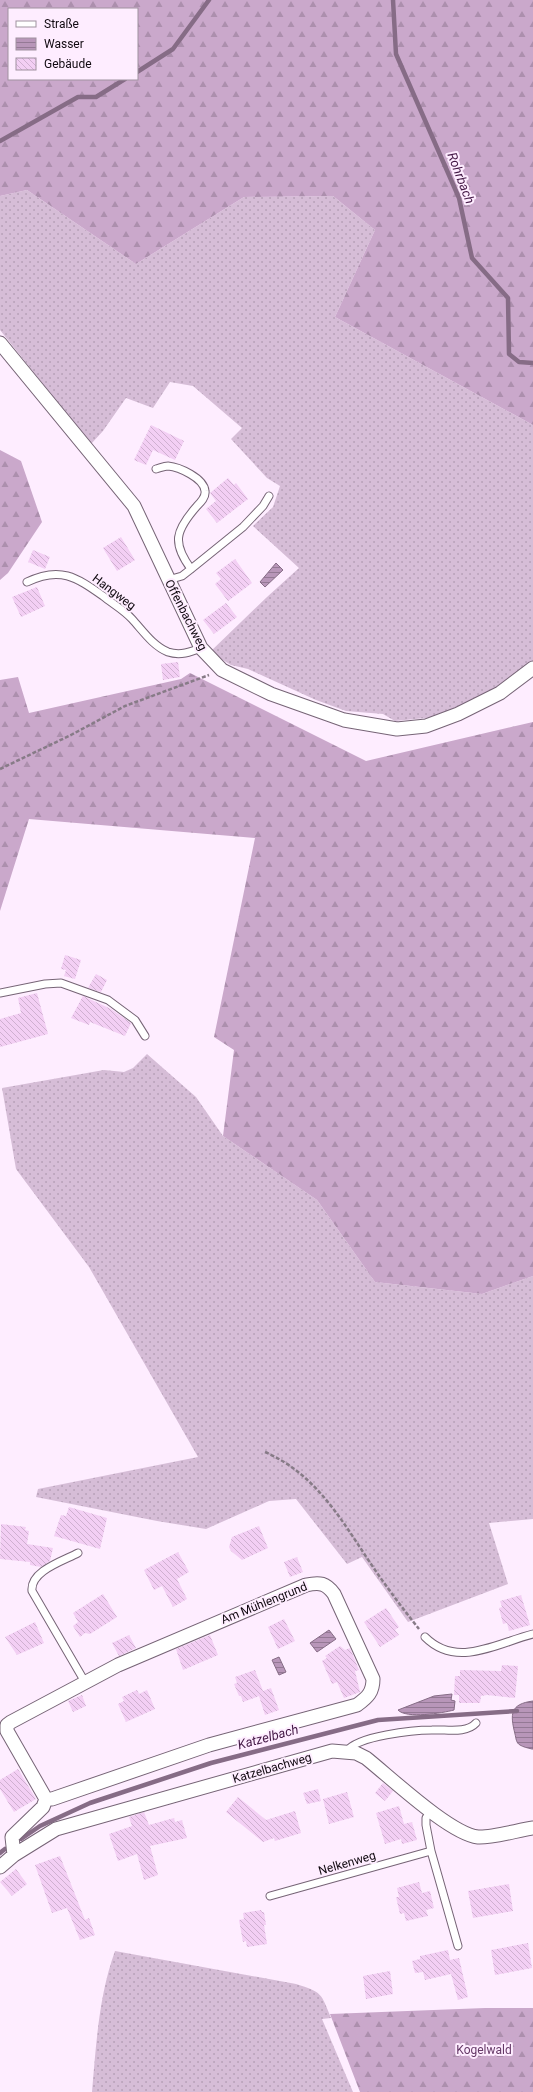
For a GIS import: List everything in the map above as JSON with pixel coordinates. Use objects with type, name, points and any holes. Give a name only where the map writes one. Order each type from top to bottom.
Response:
[{"type":"street","name":"Offenbachweg","points":[[0,343],[134,506],[201,648],[222,670],[271,694],[344,720],[397,729],[426,726],[458,714],[500,694],[533,668]]},
{"type":"street","name":"Am Mühlengrund","points":[[320,1582],[329,1586],[334,1594],[373,1678],[373,1689],[367,1698],[357,1705],[209,1745],[52,1799],[46,1799],[7,1731],[4,1723],[85,1682],[118,1665],[210,1624],[306,1585],[320,1582]]},
{"type":"street","name":"Katzelbachweg","points":[[0,1867],[14,1855],[56,1829],[332,1751],[347,1751],[366,1758],[431,1810],[464,1834],[480,1837],[533,1828]]},
{"type":"street","points":[[14,1855],[12,1837],[43,1807],[46,1799]]},
{"type":"lane","points":[[156,469],[164,466],[178,469],[201,482],[205,490],[204,498],[186,521],[178,537],[178,548],[191,569]]},
{"type":"lane","points":[[168,580],[182,576],[243,527],[263,506],[269,496]]},
{"type":"lane","name":"Hangweg","points":[[27,582],[47,575],[72,576],[122,610],[160,647],[169,652],[179,653],[188,653],[201,648]]},
{"type":"lane","points":[[0,993],[45,984],[61,983],[108,1000],[135,1020],[145,1036]]},
{"type":"lane","points":[[78,1553],[34,1578],[31,1584],[32,1591],[85,1682]]},
{"type":"lane","points":[[425,1637],[433,1645],[441,1649],[466,1653],[492,1649],[533,1634]]},
{"type":"lane","points":[[347,1751],[350,1746],[386,1736],[432,1730],[468,1729],[476,1723]]},
{"type":"lane","points":[[431,1810],[426,1818],[430,1851],[458,1946]]},
{"type":"lane","name":"Nelkenweg","points":[[270,1896],[430,1851]]},
{"type":"path","points":[[0,769],[71,735],[125,706],[222,670]]},
{"type":"path","points":[[265,1452],[278,1458],[297,1472],[328,1502],[344,1522],[394,1598],[425,1637]]},
{"type":"shaded area","points":[[27,190],[136,264],[244,197],[333,196],[375,230],[335,317],[533,425],[533,661],[501,685],[460,709],[435,717],[395,721],[383,714],[346,711],[316,700],[248,669],[231,665],[210,652],[299,568],[253,526],[273,507],[280,486],[267,478],[231,439],[242,428],[193,386],[170,382],[153,408],[126,398],[103,431],[91,444],[0,330],[0,196]]},
{"type":"shaded area","points":[[147,1054],[196,1097],[223,1136],[317,1200],[375,1282],[482,1294],[533,1276],[533,1519],[489,1523],[508,1584],[408,1622],[362,1557],[347,1564],[296,1499],[269,1501],[206,1529],[157,1521],[36,1497],[38,1489],[198,1457],[89,1267],[16,1169],[2,1088],[104,1070],[124,1072],[133,1068]]},
{"type":"shaded area","points":[[115,1951],[296,1984],[311,1989],[320,1995],[325,2003],[331,2018],[322,2019],[353,2092],[92,2092],[102,2003],[105,1985]]},
{"type":"green space","points":[[0,0],[533,0],[533,425],[335,317],[375,230],[333,196],[244,197],[136,264],[27,190],[0,196]]},
{"type":"green space","points":[[0,450],[21,461],[42,522],[8,573],[0,580]]},
{"type":"green space","points":[[190,673],[366,761],[533,722],[533,1276],[482,1294],[375,1282],[317,1200],[223,1136],[234,1050],[214,1037],[255,838],[29,819],[0,911],[0,680],[18,677],[29,713],[181,679]]},
{"type":"green space","name":"Kogelwald","points":[[485,2008],[533,2008],[533,2092],[360,2092],[330,2014]]},
{"type":"water","points":[[276,563],[283,570],[265,587],[260,582]]},
{"type":"water","points":[[329,1630],[336,1639],[317,1652],[310,1643]]},
{"type":"water","points":[[279,1657],[286,1672],[279,1675],[272,1660]]},
{"type":"water","points":[[452,1694],[451,1700],[455,1701],[454,1710],[442,1713],[416,1715],[402,1713],[398,1710],[434,1696]]},
{"type":"water","points":[[533,1701],[532,1749],[519,1744],[516,1740],[512,1716],[516,1707],[525,1702]]},
{"type":"building","points":[[151,425],[184,441],[175,460],[153,450],[146,465],[134,460]]},
{"type":"building","points":[[228,478],[234,485],[236,483],[248,499],[217,523],[206,509],[216,501],[210,493]]},
{"type":"building","points":[[121,537],[135,560],[117,571],[103,548]]},
{"type":"building","points":[[33,550],[50,557],[45,569],[28,562]]},
{"type":"building","points":[[235,559],[252,583],[228,601],[215,584],[221,579],[216,573]]},
{"type":"building","points":[[37,587],[45,606],[21,617],[12,597]]},
{"type":"building","points":[[226,603],[237,617],[214,634],[203,620]]},
{"type":"building","points":[[178,662],[180,677],[163,680],[161,664]]},
{"type":"building","points":[[65,955],[81,960],[75,979],[64,976],[66,970],[61,969]]},
{"type":"building","points":[[96,974],[107,980],[101,992],[88,988]]},
{"type":"building","points":[[37,993],[48,1034],[0,1047],[0,1019],[21,1013],[18,998]]},
{"type":"building","points":[[83,996],[111,1009],[131,1023],[125,1036],[90,1022],[89,1025],[71,1018]]},
{"type":"building","points":[[69,1507],[107,1518],[100,1549],[54,1536],[61,1515],[66,1516]]},
{"type":"building","points":[[1,1524],[26,1527],[25,1530],[29,1531],[27,1544],[53,1548],[50,1561],[41,1567],[30,1565],[30,1562],[0,1559]]},
{"type":"building","points":[[259,1526],[268,1548],[242,1560],[231,1551],[229,1547],[232,1537]]},
{"type":"building","points":[[178,1552],[189,1572],[177,1579],[187,1599],[173,1607],[162,1586],[154,1590],[144,1570]]},
{"type":"building","points":[[297,1557],[303,1572],[290,1577],[284,1562]]},
{"type":"building","points":[[103,1594],[117,1617],[90,1634],[85,1633],[80,1637],[73,1626],[78,1622],[73,1613]]},
{"type":"building","points":[[521,1595],[530,1625],[509,1631],[507,1623],[503,1624],[499,1608],[502,1607],[500,1601]]},
{"type":"building","points":[[386,1608],[399,1627],[395,1630],[399,1635],[380,1647],[364,1622]]},
{"type":"building","points":[[284,1619],[295,1641],[278,1649],[268,1627]]},
{"type":"building","points":[[35,1622],[44,1643],[17,1655],[5,1637]]},
{"type":"building","points":[[129,1635],[136,1648],[119,1656],[112,1643]]},
{"type":"building","points":[[210,1635],[218,1655],[183,1670],[176,1649]]},
{"type":"building","points":[[340,1646],[345,1650],[350,1648],[359,1670],[355,1671],[360,1692],[344,1698],[337,1682],[332,1684],[322,1661],[327,1658],[325,1656]]},
{"type":"building","points":[[502,1665],[518,1666],[515,1698],[487,1695],[481,1696],[480,1703],[459,1703],[459,1695],[454,1695],[455,1676],[460,1676],[460,1670],[501,1671]]},
{"type":"building","points":[[255,1670],[263,1691],[271,1688],[279,1710],[265,1715],[259,1696],[243,1702],[241,1696],[239,1696],[234,1684],[237,1683],[235,1677]]},
{"type":"building","points":[[137,1690],[139,1694],[147,1690],[155,1709],[126,1722],[118,1704],[124,1701],[122,1697]]},
{"type":"building","points":[[82,1695],[86,1706],[73,1712],[68,1701]]},
{"type":"building","points":[[18,1769],[36,1799],[14,1812],[0,1789],[0,1780]]},
{"type":"building","points":[[383,1783],[393,1791],[385,1801],[375,1793]]},
{"type":"building","points":[[318,1789],[321,1801],[307,1804],[303,1793]]},
{"type":"building","points":[[347,1792],[354,1817],[329,1824],[323,1799]]},
{"type":"building","points":[[238,1797],[266,1820],[295,1811],[301,1833],[275,1841],[274,1838],[263,1842],[226,1812]]},
{"type":"building","points":[[399,1806],[404,1824],[412,1822],[417,1840],[402,1844],[401,1839],[385,1844],[376,1813]]},
{"type":"building","points":[[144,1812],[149,1825],[174,1818],[175,1822],[182,1820],[187,1838],[150,1846],[158,1875],[144,1880],[137,1854],[118,1861],[109,1834],[132,1826],[129,1817]]},
{"type":"building","points":[[60,1856],[85,1920],[89,1918],[95,1935],[80,1940],[67,1908],[52,1913],[35,1865]]},
{"type":"building","points":[[16,1869],[27,1884],[12,1896],[0,1882]]},
{"type":"building","points":[[419,1882],[422,1893],[430,1891],[434,1908],[426,1910],[428,1916],[406,1921],[404,1913],[400,1914],[396,1897],[399,1897],[397,1888]]},
{"type":"building","points":[[509,1884],[513,1911],[473,1918],[468,1891]]},
{"type":"building","points":[[261,1910],[264,1912],[266,1925],[264,1925],[267,1944],[247,1947],[246,1941],[243,1942],[239,1920],[244,1919],[243,1913]]},
{"type":"building","points":[[528,1943],[532,1968],[495,1975],[491,1950]]},
{"type":"building","points":[[448,1950],[450,1960],[459,1958],[468,1997],[458,2000],[451,1974],[425,1980],[423,1972],[415,1973],[412,1961],[420,1959],[420,1956]]},
{"type":"building","points":[[390,1971],[393,1994],[366,1999],[363,1976]]},
{"type":"waterway","points":[[138,71],[173,49],[209,0]]},
{"type":"waterway","name":"Rohrbach","points":[[393,0],[396,54],[459,198],[472,258],[508,298],[509,354],[519,362],[533,363]]},
{"type":"waterway","points":[[0,141],[78,97],[96,97],[123,80]]},
{"type":"waterway","name":"Katzelbach","points":[[21,1839],[40,1826],[90,1803],[211,1763],[378,1720],[517,1711]]},
{"type":"waterway","name":"Katzelbach","points":[[0,1853],[5,1849]]}]
